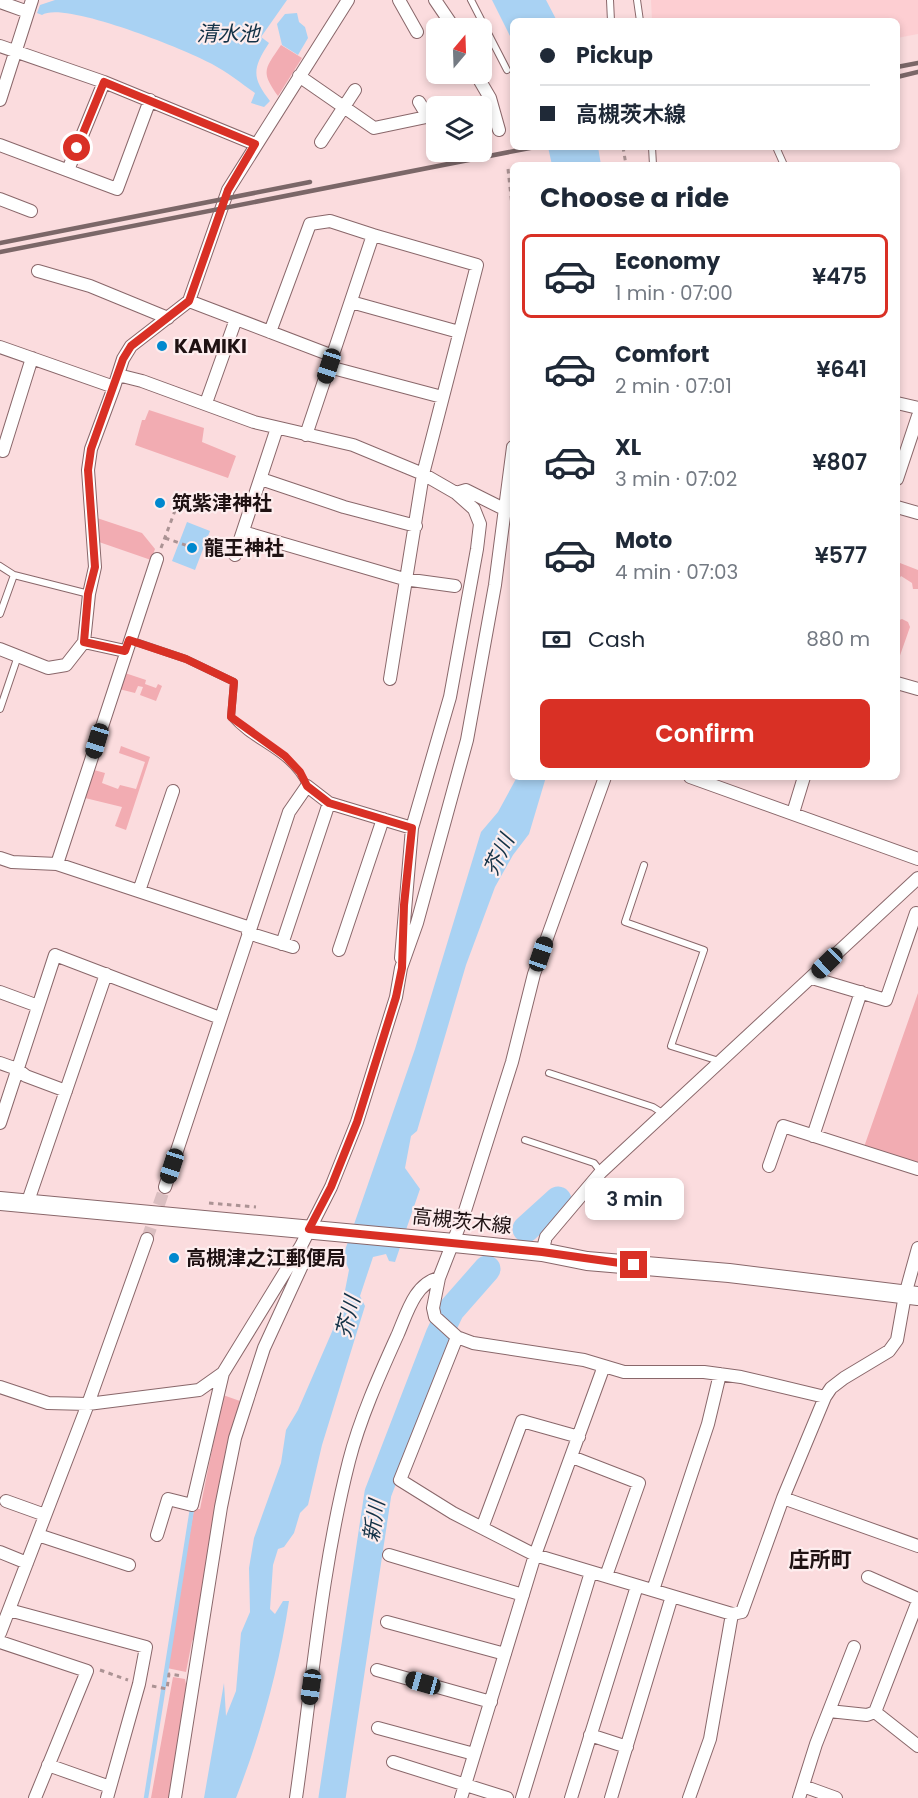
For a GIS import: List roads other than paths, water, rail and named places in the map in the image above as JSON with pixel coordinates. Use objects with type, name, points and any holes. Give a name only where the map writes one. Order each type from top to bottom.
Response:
[{"type":"main road","name":"高槻茨木線","points":[[1,1205],[27,1204],[447,1242],[542,1252],[587,1260],[831,1284],[911,1295]]},
{"type":"street","points":[[0,649],[48,668],[66,665],[84,642],[88,594],[95,567],[88,470],[91,449],[116,381],[131,346],[189,301],[228,190],[348,0]]},
{"type":"street","points":[[399,0],[417,32]]},
{"type":"street","points":[[435,0],[447,18]]},
{"type":"street","points":[[0,2],[30,6],[0,100]]},
{"type":"street","points":[[0,46],[104,82],[255,144]]},
{"type":"street","points":[[299,76],[374,129],[426,117]]},
{"type":"street","points":[[68,170],[104,82]]},
{"type":"street","points":[[482,84],[490,98],[499,130]]},
{"type":"street","points":[[321,142],[355,90]]},
{"type":"street","points":[[0,145],[117,189],[150,100]]},
{"type":"street","points":[[419,102],[426,110]]},
{"type":"street","points":[[0,199],[31,212]]},
{"type":"street","points":[[270,332],[310,225],[330,221],[477,265],[423,474],[416,526],[404,579],[390,679]]},
{"type":"street","points":[[306,435],[373,235]]},
{"type":"street","points":[[38,271],[90,286],[168,318]]},
{"type":"street","points":[[189,301],[270,332],[331,361],[442,397]]},
{"type":"street","points":[[351,302],[459,332]]},
{"type":"street","points":[[206,403],[236,319]]},
{"type":"street","points":[[0,347],[116,381],[206,403],[277,428],[353,445],[423,474],[456,493],[474,509],[480,524],[477,549],[450,697],[412,828],[404,905],[402,968]]},
{"type":"street","points":[[0,450],[3,451],[32,358]]},
{"type":"street","points":[[900,404],[918,408]]},
{"type":"street","points":[[900,470],[918,416]]},
{"type":"street","points":[[235,555],[277,428]]},
{"type":"street","points":[[157,1535],[168,1499],[192,1505],[223,1373],[301,1246],[314,1229],[357,1122],[396,997],[402,968],[417,922],[467,740],[510,474]]},
{"type":"street","points":[[261,479],[344,507],[416,526]]},
{"type":"street","points":[[456,493],[466,490],[506,510]]},
{"type":"street","points":[[900,508],[918,513]]},
{"type":"street","points":[[243,532],[404,579],[455,586]]},
{"type":"street","points":[[57,864],[157,559]]},
{"type":"street","points":[[84,642],[127,646]]},
{"type":"street","points":[[900,684],[918,689]]},
{"type":"street","points":[[604,780],[534,974],[512,1062],[447,1242],[433,1308],[435,1317],[457,1337],[473,1343],[584,1360],[624,1372],[720,1374],[825,1397]]},
{"type":"street","points":[[699,780],[793,813],[801,819],[918,859]]},
{"type":"street","points":[[793,813],[803,780]]},
{"type":"street","points":[[165,1187],[289,812],[307,786],[329,803],[412,828]]},
{"type":"street","points":[[139,891],[173,791]]},
{"type":"street","points":[[0,858],[12,862],[57,864],[249,930],[287,946],[329,803]]},
{"type":"street","points":[[339,950],[383,819]]},
{"type":"street","points":[[542,1252],[546,1237],[602,1172],[918,878]]},
{"type":"street","points":[[812,978],[886,1000],[916,913]]},
{"type":"street","points":[[0,1123],[55,955],[220,1018]]},
{"type":"street","points":[[27,1204],[106,974]]},
{"type":"street","points":[[0,992],[38,1006]]},
{"type":"street","points":[[813,1136],[861,992]]},
{"type":"street","points":[[0,1063],[17,1069],[26,1076],[66,1091]]},
{"type":"street","points":[[769,1166],[783,1126],[918,1169]]},
{"type":"street","points":[[0,1633],[88,1404],[147,1239]]},
{"type":"street","points":[[175,1798],[221,1507],[235,1438],[264,1348],[304,1261],[301,1246]]},
{"type":"street","points":[[457,1337],[400,1480],[482,1528],[535,1555],[732,1614],[741,1612],[783,1498],[825,1397],[831,1388],[844,1378],[889,1351],[897,1340],[911,1295],[918,1248]]},
{"type":"street","points":[[296,1798],[330,1554],[349,1459],[386,1361],[414,1298],[428,1281],[439,1278]]},
{"type":"street","points":[[461,1798],[535,1555],[604,1366]]},
{"type":"street","points":[[0,1387],[48,1403],[88,1404],[199,1390],[223,1373]]},
{"type":"street","points":[[653,1590],[708,1424],[720,1374]]},
{"type":"street","points":[[482,1528],[522,1421],[579,1437]]},
{"type":"street","points":[[572,1457],[639,1483],[606,1576]]},
{"type":"street","points":[[783,1498],[918,1546]]},
{"type":"street","points":[[6,1501],[45,1515]]},
{"type":"street","points":[[38,1535],[129,1565]]},
{"type":"street","points":[[0,1552],[27,1563]]},
{"type":"street","points":[[389,1555],[523,1595]]},
{"type":"street","points":[[522,1798],[591,1572]]},
{"type":"street","points":[[829,1711],[867,1715],[875,1712],[918,1600],[868,1577]]},
{"type":"street","points":[[571,1798],[637,1586]]},
{"type":"street","points":[[611,1798],[672,1596]]},
{"type":"street","points":[[9,1610],[146,1647],[139,1684],[109,1793],[48,1765]]},
{"type":"street","points":[[689,1798],[710,1739],[732,1614]]},
{"type":"street","points":[[387,1622],[505,1654]]},
{"type":"street","points":[[0,1642],[87,1671],[35,1798]]},
{"type":"street","points":[[836,1798],[801,1792],[854,1647]]},
{"type":"street","points":[[377,1670],[490,1702]]},
{"type":"street","points":[[875,1712],[918,1746]]},
{"type":"street","points":[[378,1728],[474,1754]]},
{"type":"street","points":[[591,1735],[627,1747]]},
{"type":"street","points":[[393,1762],[507,1798]]},
{"type":"lane","points":[[471,0],[507,70]]},
{"type":"lane","points":[[610,0],[611,18]]},
{"type":"lane","points":[[637,0],[639,18]]},
{"type":"lane","points":[[0,567],[14,575],[88,594]]},
{"type":"lane","points":[[0,614],[14,575]]},
{"type":"lane","points":[[127,646],[186,659],[234,682],[231,717],[285,756],[300,772],[307,786]]},
{"type":"lane","points":[[0,709],[18,656]]},
{"type":"lane","points":[[644,865],[625,922],[704,951],[671,1046],[721,1062]]},
{"type":"lane","points":[[549,1073],[653,1107],[664,1114]]},
{"type":"lane","points":[[525,1140],[594,1163],[602,1172]]},
{"type":"water","name":"清水池","points":[[55,0],[287,0],[261,37],[269,43],[259,60],[256,74],[260,86],[270,101],[264,107],[251,103],[255,93],[229,74],[198,57],[153,38],[74,14],[54,12],[42,15],[37,13],[40,5]]},
{"type":"water","points":[[492,0],[546,0],[555,18],[510,18],[510,36]]},
{"type":"water","points":[[297,13],[308,38],[298,55],[282,45],[277,24],[285,14]]},
{"type":"water","points":[[549,150],[598,150],[600,162],[551,162]]},
{"type":"water","points":[[187,522],[210,531],[195,570],[172,561]]},
{"type":"water","name":"芥川","points":[[515,780],[545,780],[529,834],[513,855],[495,887],[466,965],[417,1131],[411,1136],[405,1168],[420,1189],[395,1262],[389,1261],[386,1254],[373,1257],[360,1296],[365,1306],[322,1445],[308,1505],[300,1513],[294,1533],[284,1547],[278,1549],[273,1565],[270,1609],[275,1614],[283,1601],[289,1601],[274,1676],[253,1750],[236,1798],[204,1798],[224,1683],[226,1716],[236,1691],[241,1633],[250,1612],[249,1568],[254,1538],[281,1463],[286,1430],[298,1410],[341,1311],[349,1270],[343,1256],[415,1049],[481,832],[498,812]]},
{"type":"waterway","name":"新川","points":[[526,1229],[558,1200]]},
{"type":"waterway","name":"新川","points":[[332,1798],[378,1493],[439,1335],[451,1310],[487,1269]]},
{"type":"waterway","points":[[146,1798],[192,1509]]},
{"type":"tunnel","points":[[147,1239],[165,1187]]},
{"type":"railway","points":[[900,66],[918,63]]},
{"type":"railway","points":[[900,76],[918,72]]},
{"type":"railway","points":[[0,252],[520,150]]},
{"type":"railway","points":[[0,243],[310,182]]},
{"type":"place","name":"KAMIKI","points":[[162,346]]},
{"type":"place","name":"筑紫津神社","points":[[160,503]]},
{"type":"place","name":"龍王神社","points":[[192,548]]},
{"type":"place","name":"高槻津之江郵便局","points":[[174,1258]]},
{"type":"district","name":"庄所町","points":[[820,1560]]}]
